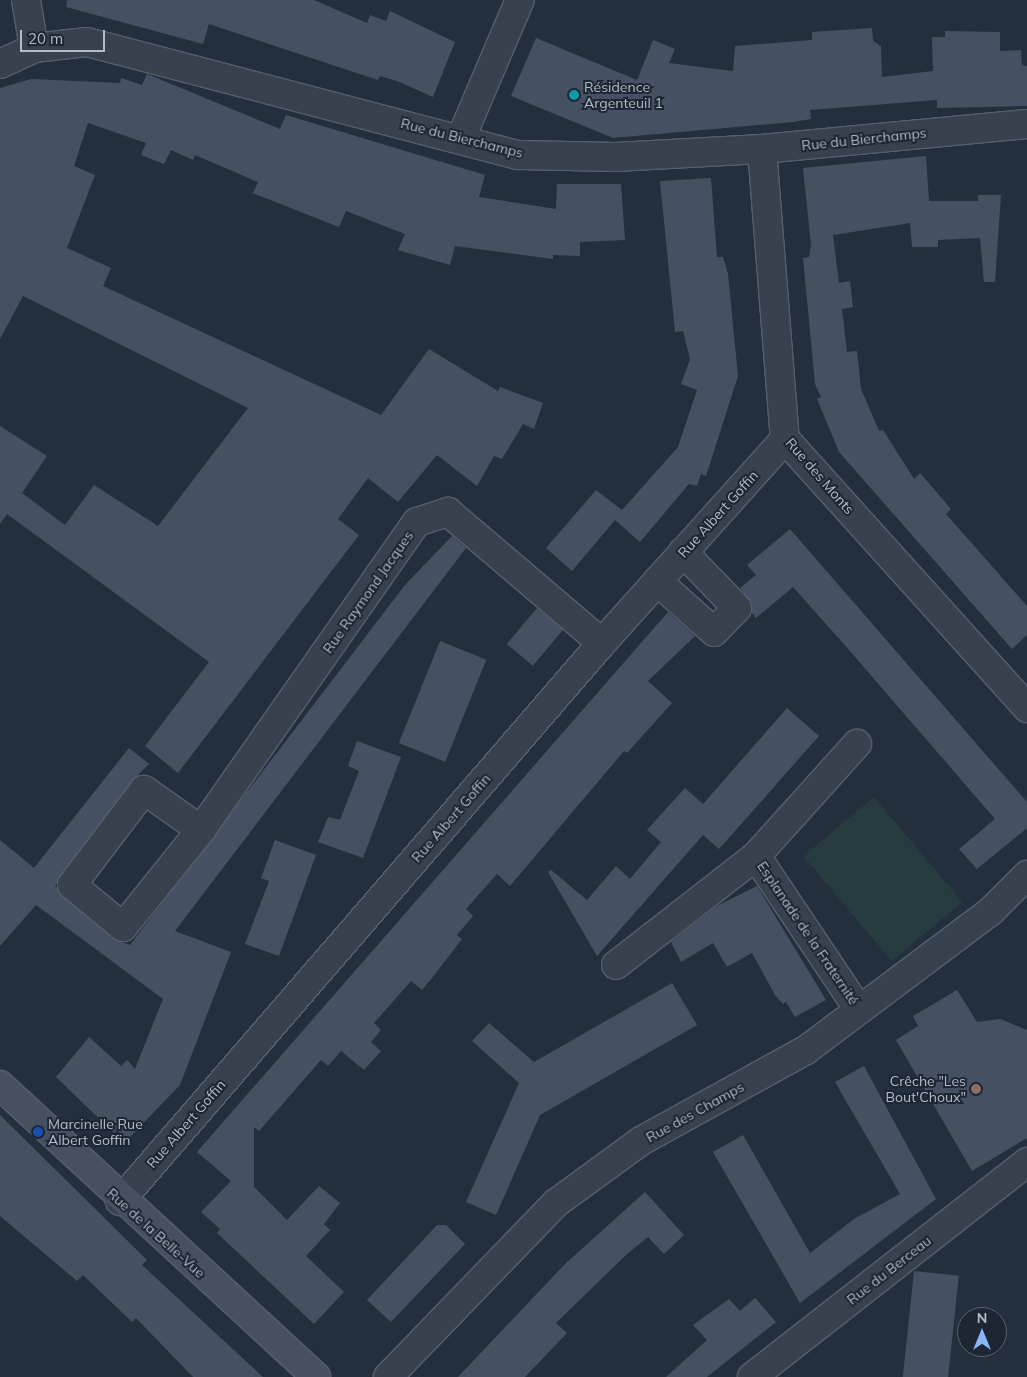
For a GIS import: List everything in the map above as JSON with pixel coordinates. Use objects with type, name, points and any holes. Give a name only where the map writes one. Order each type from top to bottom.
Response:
[{"type":"street","points":[[26,0],[34,48]]},
{"type":"street","points":[[461,138],[520,0]]},
{"type":"street","name":"Rue du Bierchamps","points":[[0,64],[34,48],[87,42],[461,138],[518,155],[615,157],[762,149],[1027,124]]},
{"type":"street","name":"Rue des Monts","points":[[762,149],[785,439],[1027,708]]},
{"type":"street","name":"Rue Albert Goffin","points":[[120,1200],[602,643],[785,439]]},
{"type":"street","name":"Rue Raymond Jacques","points":[[201,830],[144,790],[72,885],[123,927],[201,830],[417,522],[448,512],[602,643]]},
{"type":"street","points":[[657,581],[714,632],[737,608],[683,552]]},
{"type":"street","name":"Esplanade de la Fraternité","points":[[616,965],[756,856],[857,744]]},
{"type":"street","name":"Esplanade de la Fraternité","points":[[756,856],[859,1010]]},
{"type":"street","name":"Rue des Champs","points":[[388,1377],[556,1203],[642,1141],[806,1050],[991,911],[1027,876]]},
{"type":"street","name":"Rue de la Belle-Vue","points":[[0,1085],[120,1200],[316,1377]]},
{"type":"street","name":"Rue du Berceau","points":[[752,1377],[1027,1162]]},
{"type":"green space","points":[[874,797],[962,902],[892,961],[804,856]]},
{"type":"building","points":[[67,0],[314,0],[367,23],[370,15],[386,21],[390,11],[455,42],[433,97],[397,81],[380,76],[378,80],[209,24],[203,44],[66,7]]},
{"type":"building","points":[[872,28],[873,41],[881,46],[882,77],[933,71],[932,37],[945,37],[945,31],[1000,32],[1000,51],[1021,50],[1022,65],[1027,66],[1027,106],[937,108],[937,100],[810,110],[811,119],[793,122],[613,138],[511,96],[536,38],[637,80],[653,40],[675,49],[669,63],[733,71],[735,46],[812,40],[812,32]]},
{"type":"building","points":[[147,74],[280,129],[286,115],[485,175],[479,197],[556,209],[557,184],[621,184],[625,240],[580,242],[580,256],[553,255],[553,259],[455,246],[450,265],[398,250],[405,234],[346,211],[339,227],[253,193],[258,182],[195,155],[193,160],[171,150],[164,164],[141,155],[146,143],[88,123],[74,166],[95,175],[67,248],[111,268],[103,286],[381,415],[429,349],[498,391],[500,387],[543,403],[534,429],[523,424],[502,459],[494,456],[477,486],[437,455],[398,502],[368,478],[338,519],[359,535],[178,773],[145,746],[209,662],[7,514],[0,524],[0,426],[47,456],[22,493],[65,525],[94,485],[158,526],[248,408],[23,296],[0,339],[0,88],[31,79],[120,83],[121,78],[142,85]]},
{"type":"building","points":[[926,156],[929,201],[978,201],[978,195],[1001,195],[995,282],[984,282],[980,238],[938,240],[938,247],[912,247],[910,223],[833,235],[839,283],[850,281],[853,307],[842,309],[847,352],[857,351],[861,389],[879,431],[883,430],[914,479],[920,473],[951,509],[946,514],[1027,606],[1027,635],[1012,649],[839,452],[817,399],[821,397],[815,384],[803,258],[809,257],[811,245],[803,168]]},
{"type":"building","points":[[711,178],[717,257],[723,257],[728,274],[738,376],[706,476],[701,474],[697,486],[689,484],[640,542],[615,520],[572,571],[546,548],[596,490],[622,510],[678,447],[697,390],[681,384],[690,359],[683,331],[675,332],[660,181]]},
{"type":"building","points":[[790,529],[1027,802],[1027,828],[977,869],[959,849],[995,819],[843,643],[793,587],[756,618],[752,613],[752,604],[740,588],[756,575],[747,565]]},
{"type":"building","points":[[452,536],[466,548],[175,931],[231,952],[180,1085],[127,1140],[117,1130],[114,1133],[56,1077],[89,1037],[121,1066],[127,1060],[135,1069],[163,999],[36,905],[0,946],[0,840],[34,868],[129,748],[149,764],[132,781],[55,886],[113,939],[130,945],[405,585]]},
{"type":"building","points":[[537,608],[563,630],[533,666],[507,644]]},
{"type":"building","points":[[668,612],[695,636],[648,681],[672,703],[627,753],[624,751],[510,886],[497,874],[466,909],[473,916],[457,935],[462,939],[432,978],[422,990],[411,981],[374,1023],[381,1030],[371,1042],[381,1051],[364,1070],[341,1051],[328,1066],[321,1060],[259,1131],[254,1127],[254,1187],[287,1220],[319,1186],[340,1203],[324,1224],[330,1230],[306,1256],[344,1292],[314,1324],[217,1233],[220,1229],[201,1212],[231,1181],[197,1152]]},
{"type":"building","points":[[440,641],[486,660],[445,762],[399,743]]},
{"type":"building","points":[[787,708],[819,736],[719,849],[703,835],[597,956],[548,872],[551,870],[587,900],[616,866],[630,879],[661,842],[647,830],[685,788],[703,804]]},
{"type":"building","points":[[357,741],[401,757],[363,858],[318,842],[328,817],[340,820],[359,771],[348,766]]},
{"type":"building","points":[[275,840],[316,855],[279,956],[245,944],[269,881],[261,878]]},
{"type":"building","points":[[757,886],[826,1000],[795,1017],[786,1002],[783,1004],[775,995],[752,953],[727,967],[713,943],[681,962],[671,942],[717,906]]},
{"type":"building","points":[[672,983],[697,1025],[540,1115],[496,1215],[466,1202],[519,1083],[472,1041],[489,1023],[534,1062]]},
{"type":"building","name":"Crêche \"Les Bout'Choux\"","points":[[957,990],[977,1022],[1000,1019],[1027,1030],[1027,1138],[972,1171],[896,1040],[918,1026],[913,1016]]},
{"type":"building","points":[[864,1066],[936,1199],[800,1303],[713,1152],[743,1135],[810,1253],[854,1219],[900,1194],[835,1082]]},
{"type":"building","points":[[0,1115],[147,1260],[142,1265],[263,1377],[193,1377],[136,1318],[132,1322],[83,1275],[77,1281],[0,1216]]},
{"type":"building","points":[[645,1192],[684,1235],[664,1254],[648,1237],[626,1255],[556,1323],[567,1333],[525,1377],[458,1377],[565,1264]]},
{"type":"building","points":[[437,1225],[446,1225],[465,1244],[391,1322],[367,1300]]},
{"type":"building","points":[[914,1271],[959,1276],[948,1377],[903,1377]]},
{"type":"building","points":[[755,1298],[776,1322],[707,1377],[666,1377],[707,1340],[693,1325],[729,1299],[740,1311]]},
{"type":"place","name":"Résidence Argenteuil 1","points":[[574,95]]},
{"type":"place","name":"Crêche \"Les Bout'Choux\"","points":[[976,1089]]},
{"type":"place","name":"Marcinelle Rue Albert Goffin","points":[[38,1132]]}]
